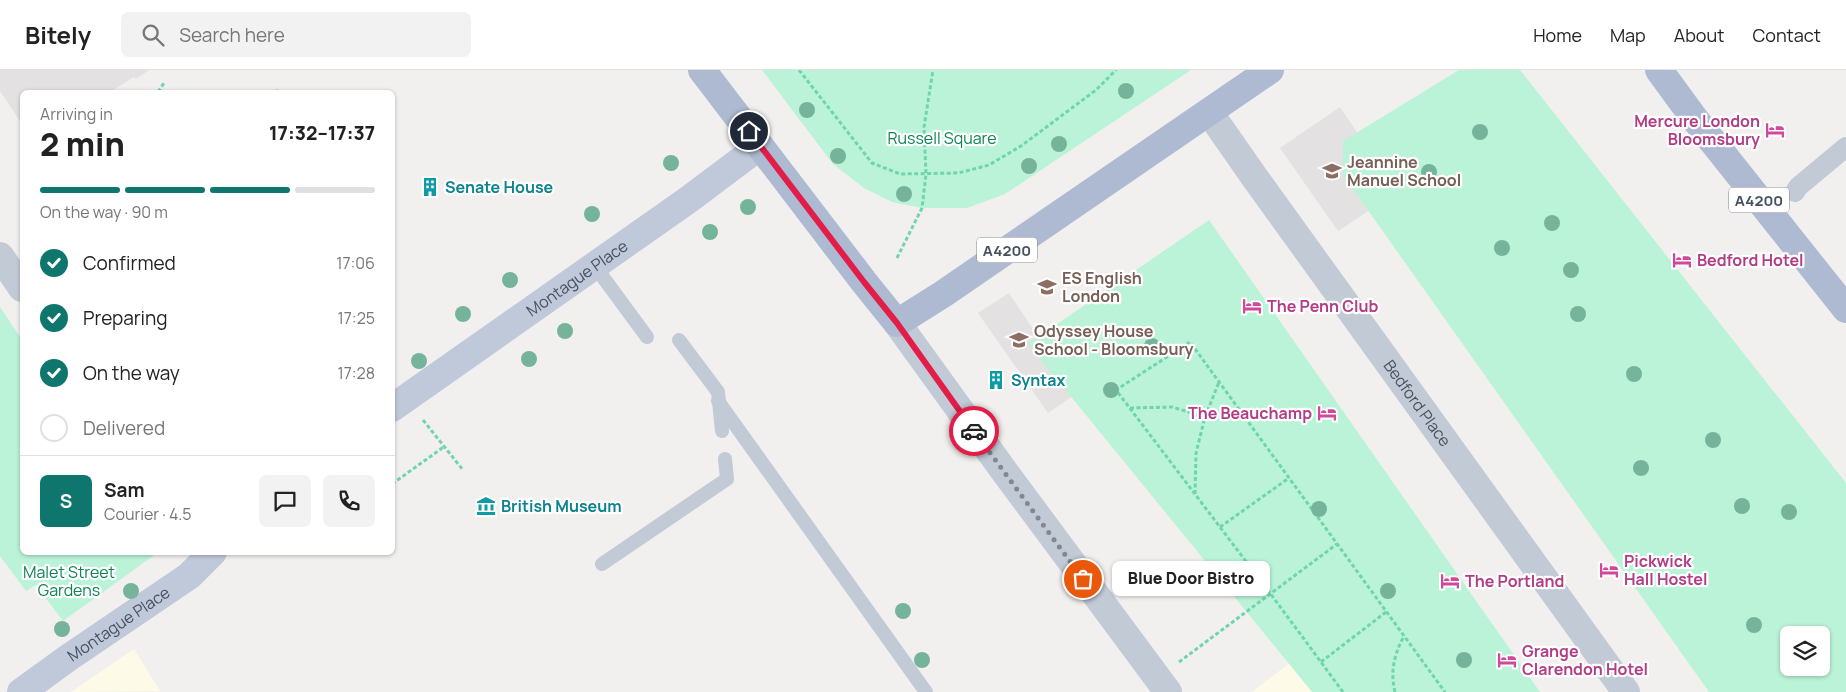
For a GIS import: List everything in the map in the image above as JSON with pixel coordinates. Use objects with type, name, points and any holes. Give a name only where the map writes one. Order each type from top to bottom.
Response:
[{"type":"main road","points":[[702,70],[897,323]]},
{"type":"main road","name":"A4200","points":[[897,323],[943,294],[1270,70]]},
{"type":"main road","name":"A4200","points":[[1659,70],[1694,118],[1846,309]]},
{"type":"main road","name":"Montague Place","points":[[395,406],[688,200],[760,146]]},
{"type":"main road","name":"Montague Place","points":[[22,692],[68,658],[189,576],[209,555]]},
{"type":"street","name":"Bedford Place","points":[[1209,112],[1626,692]]},
{"type":"street","points":[[1795,192],[1798,186],[1846,147]]},
{"type":"street","points":[[0,256],[20,285]]},
{"type":"street","points":[[897,323],[1012,483],[1163,685]]},
{"type":"lane","points":[[594,265],[647,337]]},
{"type":"lane","points":[[679,340],[718,392],[722,431]]},
{"type":"lane","points":[[718,401],[926,692]]},
{"type":"lane","points":[[602,564],[727,479],[725,460]]},
{"type":"path","points":[[799,70],[872,163],[900,174],[958,173],[989,165],[1021,146],[1096,90],[1116,70]]},
{"type":"path","points":[[897,258],[922,208],[926,174],[924,127],[932,70]]},
{"type":"path","points":[[159,90],[164,83]]},
{"type":"path","points":[[1343,692],[1270,592],[1116,390],[1190,342],[1445,692]]},
{"type":"path","points":[[1195,494],[1196,453],[1205,417],[1219,382]]},
{"type":"path","points":[[1130,408],[1172,407],[1205,417]]},
{"type":"path","points":[[424,421],[463,470]]},
{"type":"path","points":[[395,482],[445,446]]},
{"type":"path","points":[[1220,527],[1289,478]]},
{"type":"path","points":[[1163,685],[1270,592],[1337,544]]},
{"type":"path","points":[[1321,662],[1386,612]]},
{"type":"path","points":[[1395,692],[1392,670],[1395,653],[1404,636]]},
{"type":"shaded area","points":[[0,70],[149,70],[136,79],[134,77],[113,90],[20,90],[20,121],[0,91]]},
{"type":"shaded area","name":"Jeannine Manuel School","points":[[1340,107],[1397,192],[1338,231],[1280,148]]},
{"type":"shaded area","name":"Odyssey House School - Bloomsbury","points":[[1009,293],[1076,394],[1048,413],[978,313]]},
{"type":"shaded area","points":[[134,649],[160,691],[71,692]]},
{"type":"shaded area","points":[[1300,655],[1328,692],[1252,692]]},
{"type":"green space","name":"Russell Square","points":[[762,70],[1191,70],[1005,194],[967,208],[922,208],[892,202],[864,188],[833,164]]},
{"type":"green space","points":[[1459,70],[1520,70],[1846,483],[1846,692],[1709,692],[1343,175],[1343,141]]},
{"type":"green space","points":[[1209,220],[1540,692],[1312,692],[1028,344]]},
{"type":"green space","name":"Malet Street Gardens","points":[[0,307],[20,337],[20,555],[154,555],[63,621],[36,585],[26,591],[0,556]]},
{"type":"way so far","points":[[974,431],[1083,579]]},
{"type":"place","name":"Mercure London Bloomsbury","points":[[1775,130]]},
{"type":"place","name":"Jeannine Manuel School","points":[[1332,171]]},
{"type":"place","name":"Senate House","points":[[430,187]]},
{"type":"place","name":"Bedford Hotel","points":[[1682,260]]},
{"type":"place","name":"ES English London","points":[[1047,287]]},
{"type":"place","name":"The Penn Club","points":[[1252,306]]},
{"type":"place","name":"Odyssey House School - Bloomsbury","points":[[1019,340]]},
{"type":"place","name":"Syntax","points":[[996,380]]},
{"type":"place","name":"The Beauchamp","points":[[1327,413]]},
{"type":"place","name":"British Museum","points":[[486,506]]},
{"type":"place","name":"Pickwick Hall Hostel","points":[[1609,570]]},
{"type":"place","name":"Blue Door Bistro","points":[[1083,579]]},
{"type":"place","name":"The Portland","points":[[1450,581]]},
{"type":"place","name":"Grange Clarendon Hotel","points":[[1507,660]]},
{"type":"route","points":[[749,131],[897,323],[974,431]]}]
